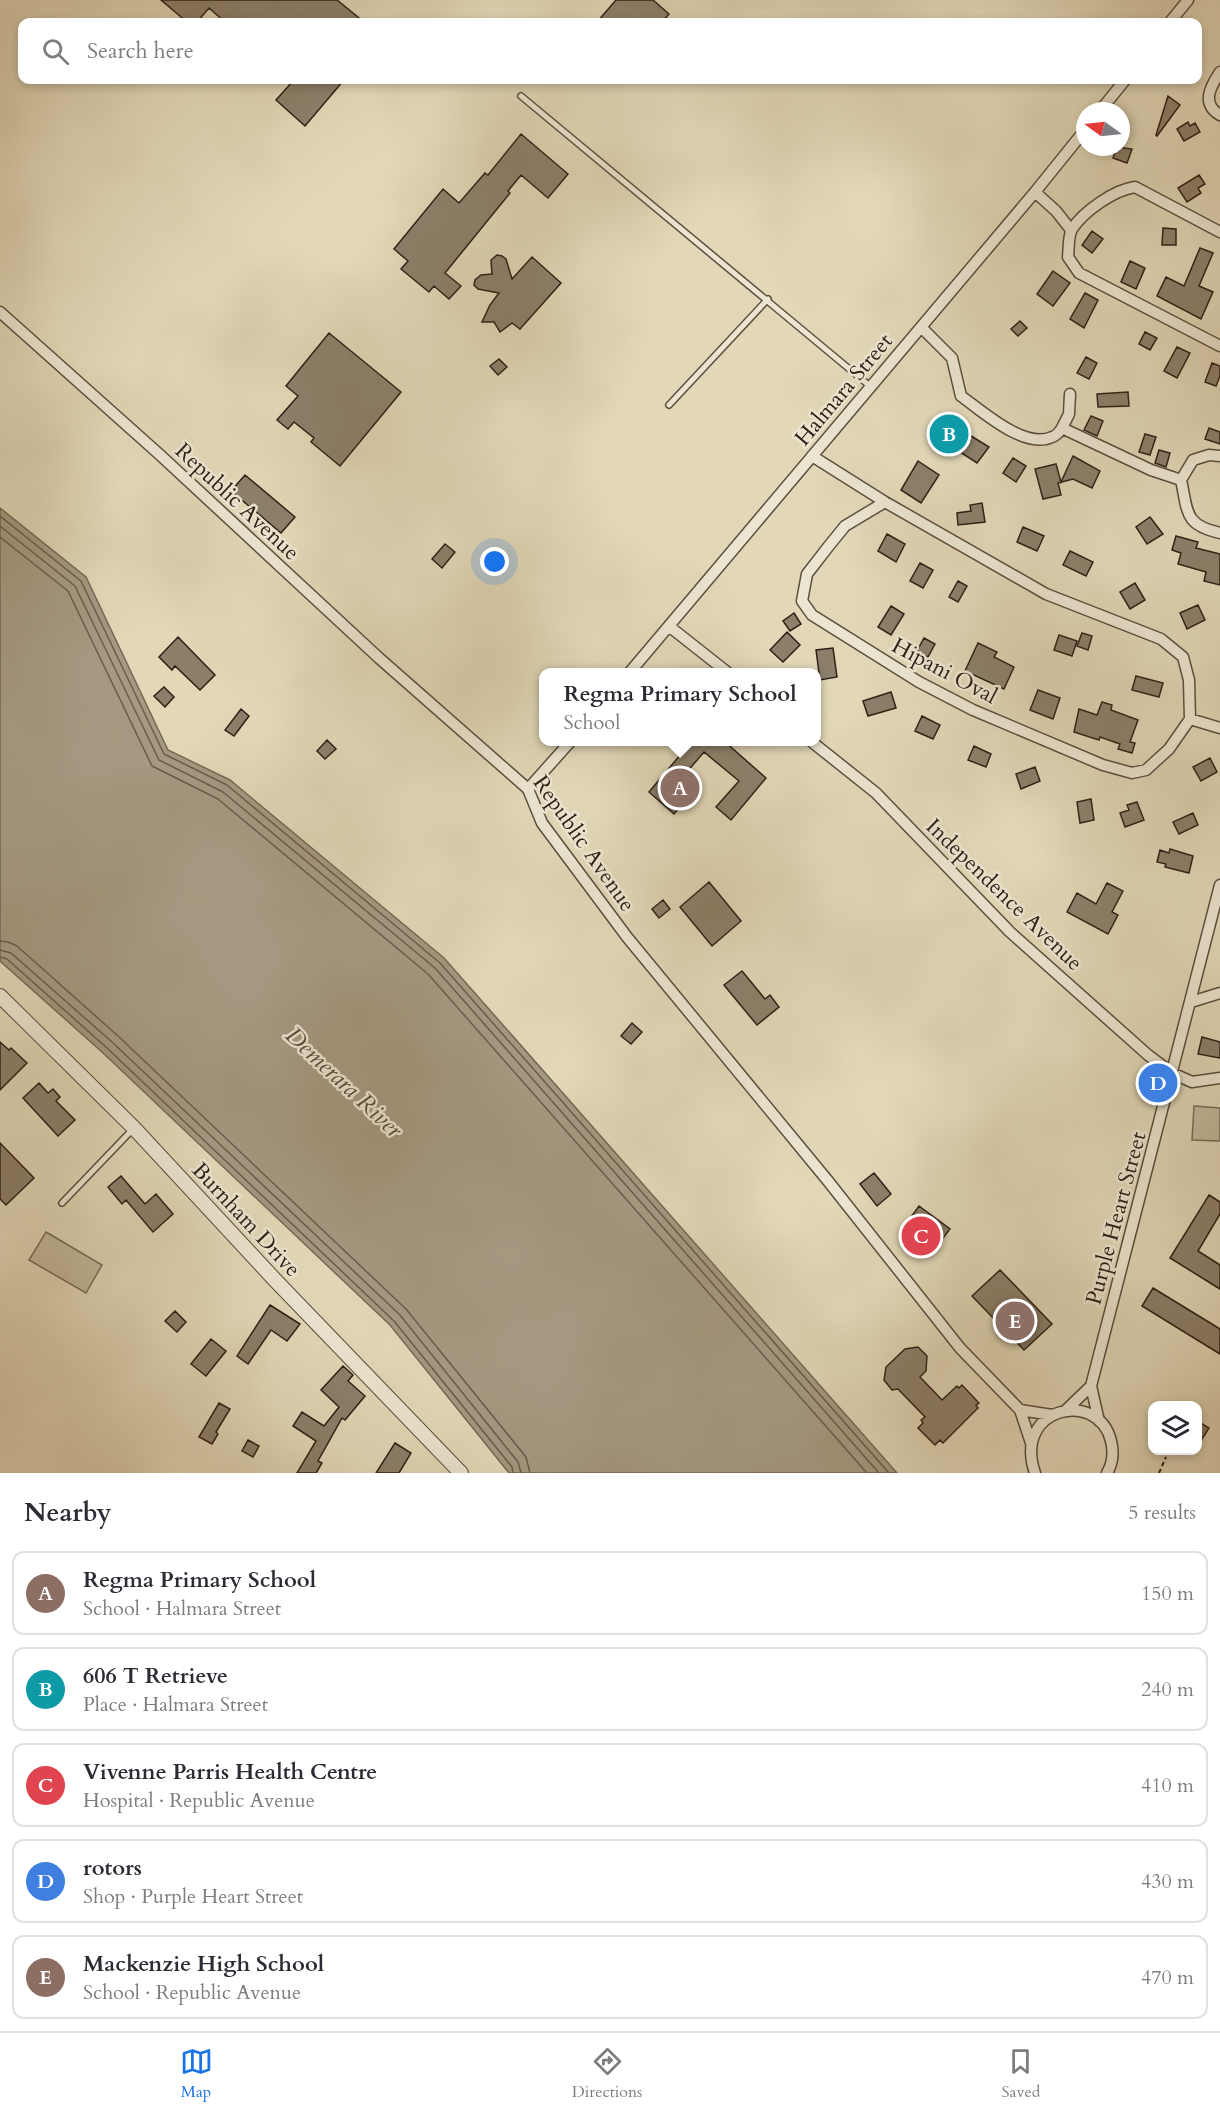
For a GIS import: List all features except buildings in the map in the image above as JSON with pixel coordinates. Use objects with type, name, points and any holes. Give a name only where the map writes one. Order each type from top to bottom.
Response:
[{"type":"street","points":[[1173,18],[1188,0]]},
{"type":"street","points":[[1220,72],[1209,89],[1208,100],[1213,111],[1220,115]]},
{"type":"street","points":[[1107,102],[1122,84]]},
{"type":"street","name":"Halmara Street","points":[[634,668],[1076,141]]},
{"type":"street","points":[[1220,232],[1136,188],[1123,189],[1092,208],[1071,230],[1068,257],[1079,273],[1220,346]]},
{"type":"street","points":[[1035,192],[1056,211],[1071,230]]},
{"type":"street","name":"Republic Avenue","points":[[0,312],[159,454],[379,658],[528,789],[542,823],[627,938],[828,1181],[960,1348],[1020,1410],[1031,1443],[1030,1458],[1035,1473]]},
{"type":"street","points":[[921,327],[952,358],[961,396],[999,423],[1027,439],[1041,440],[1054,437],[1069,414],[1070,394]]},
{"type":"street","points":[[1062,428],[1151,470],[1181,480]]},
{"type":"street","points":[[1220,456],[1209,454],[1193,460],[1181,480],[1187,510],[1192,521],[1204,529],[1220,533]]},
{"type":"street","points":[[812,456],[885,502],[1046,594],[1161,639],[1183,657],[1189,680],[1190,719],[1220,728]]},
{"type":"street","name":"Hipani Oval","points":[[885,502],[846,526],[807,573],[802,601],[812,615],[919,682],[973,710],[1103,765],[1132,773],[1146,770],[1169,749],[1190,719]]},
{"type":"street","points":[[670,627],[722,668]]},
{"type":"street","points":[[528,789],[566,746]]},
{"type":"street","name":"Independence Avenue","points":[[818,746],[876,793],[1010,932],[1172,1074]]},
{"type":"street","name":"Purple Heart Street","points":[[1113,1451],[1110,1434],[1100,1421],[1091,1386],[1220,887]]},
{"type":"street","points":[[1191,1002],[1220,993]]},
{"type":"street","name":"Burnham Drive","points":[[0,996],[134,1128],[275,1280],[461,1473]]},
{"type":"street","points":[[1172,1074],[1192,1082],[1220,1078]]},
{"type":"street","points":[[1065,1411],[1091,1386]]},
{"type":"street","points":[[1020,1410],[1052,1415]]},
{"type":"street","points":[[1031,1443],[1042,1422],[1052,1415],[1065,1411],[1077,1411],[1089,1414],[1100,1421]]},
{"type":"street","points":[[1107,1473],[1111,1467],[1113,1451]]},
{"type":"street","points":[[1113,1451],[1116,1473]]},
{"type":"lane","points":[[521,96],[768,299],[871,387]]},
{"type":"lane","points":[[669,405],[768,299]]},
{"type":"lane","points":[[63,1203],[134,1128]]},
{"type":"path","points":[[1159,1473],[1166,1457]]},
{"type":"shaded area","points":[[1194,1106],[1220,1108],[1220,1141],[1192,1140]]},
{"type":"shaded area","points":[[46,1232],[102,1265],[86,1293],[29,1260]]},
{"type":"water","name":"Demerara River","points":[[0,508],[86,577],[168,750],[230,780],[444,958],[897,1473],[509,1473],[390,1325],[102,1052],[0,961]]},
{"type":"place","name":"606 T Retrieve","points":[[949,434]]},
{"type":"place","name":"Regma Primary School","points":[[680,788]]},
{"type":"place","name":"rotors","points":[[1158,1083]]},
{"type":"place","name":"Vivenne Parris Health Centre","points":[[921,1236]]},
{"type":"place","name":"Mackenzie High School","points":[[1015,1321]]}]
